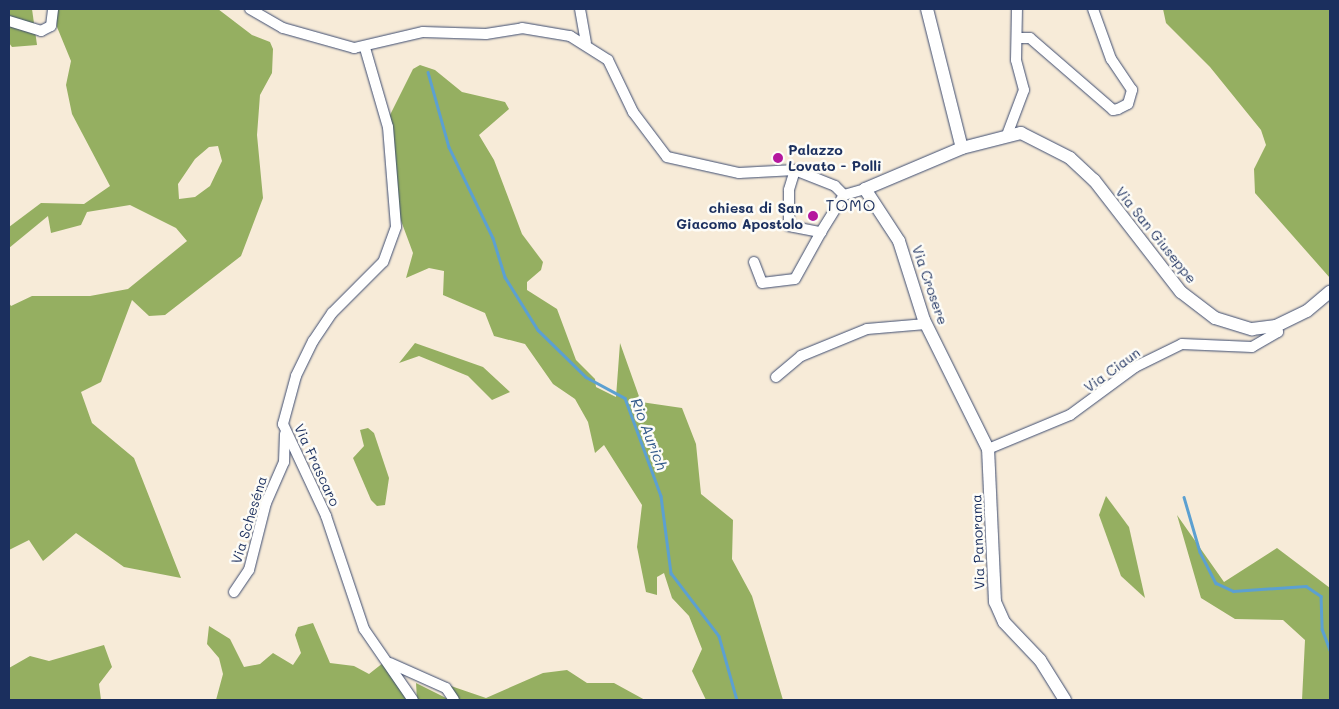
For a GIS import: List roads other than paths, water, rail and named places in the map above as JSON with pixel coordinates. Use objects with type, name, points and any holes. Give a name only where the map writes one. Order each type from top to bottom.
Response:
[{"type":"street","points":[[9,22],[41,31],[51,26],[53,9]]},
{"type":"street","points":[[250,9],[283,28],[365,48],[423,32],[486,34],[522,28],[586,42],[608,60],[633,112],[667,157],[739,174],[795,170],[835,186],[844,195]]},
{"type":"street","points":[[580,9],[586,42]]},
{"type":"street","points":[[927,9],[962,148]]},
{"type":"street","points":[[1007,135],[1024,90],[1016,60],[1017,9]]},
{"type":"street","points":[[1017,38],[1030,38],[1105,104],[1118,109],[1128,104],[1132,90],[1111,59],[1093,9]]},
{"type":"street","name":"Via Frascaro","points":[[365,48],[388,127],[396,227],[383,262],[332,313],[313,342],[290,393],[283,424],[326,516],[364,629],[389,662],[413,700]]},
{"type":"street","name":"Via San Giuseppe","points":[[865,188],[962,148],[1007,135],[1021,133],[1070,158],[1094,180],[1181,292],[1215,318],[1252,329],[1276,326],[1307,311],[1330,292]]},
{"type":"street","points":[[795,170],[788,190],[789,226],[821,232]]},
{"type":"street","points":[[754,262],[762,283],[787,282],[795,279],[844,195],[865,188]]},
{"type":"street","name":"Via Crosere","points":[[865,188],[899,240],[926,324],[988,449]]},
{"type":"street","points":[[776,377],[801,356],[867,328],[926,324]]},
{"type":"street","name":"Via Ciaun","points":[[988,449],[1070,415],[1135,367],[1182,344],[1252,347],[1278,332],[1276,326]]},
{"type":"street","name":"Via Scheséna","points":[[234,592],[249,570],[266,503],[284,462],[283,424]]},
{"type":"street","name":"Via Panorama","points":[[988,449],[995,602],[1004,622],[1040,660],[1066,700]]},
{"type":"street","points":[[389,662],[446,688],[454,700]]},
{"type":"waterway","name":"Rio Aurich","points":[[428,72],[449,147],[493,238],[505,277],[538,330],[586,377],[625,398],[661,496],[671,573],[719,636],[737,700]]},
{"type":"waterway","points":[[1184,497],[1200,552],[1216,583],[1233,591],[1306,586],[1321,596],[1322,629],[1330,650]]},
{"type":"place","name":"Palazzo Lovato - Polli","points":[[778,158]]},
{"type":"place","name":"chiesa di San Giacomo Apostolo","points":[[813,216]]},
{"type":"district","name":"TOMO","points":[[851,205]]}]
